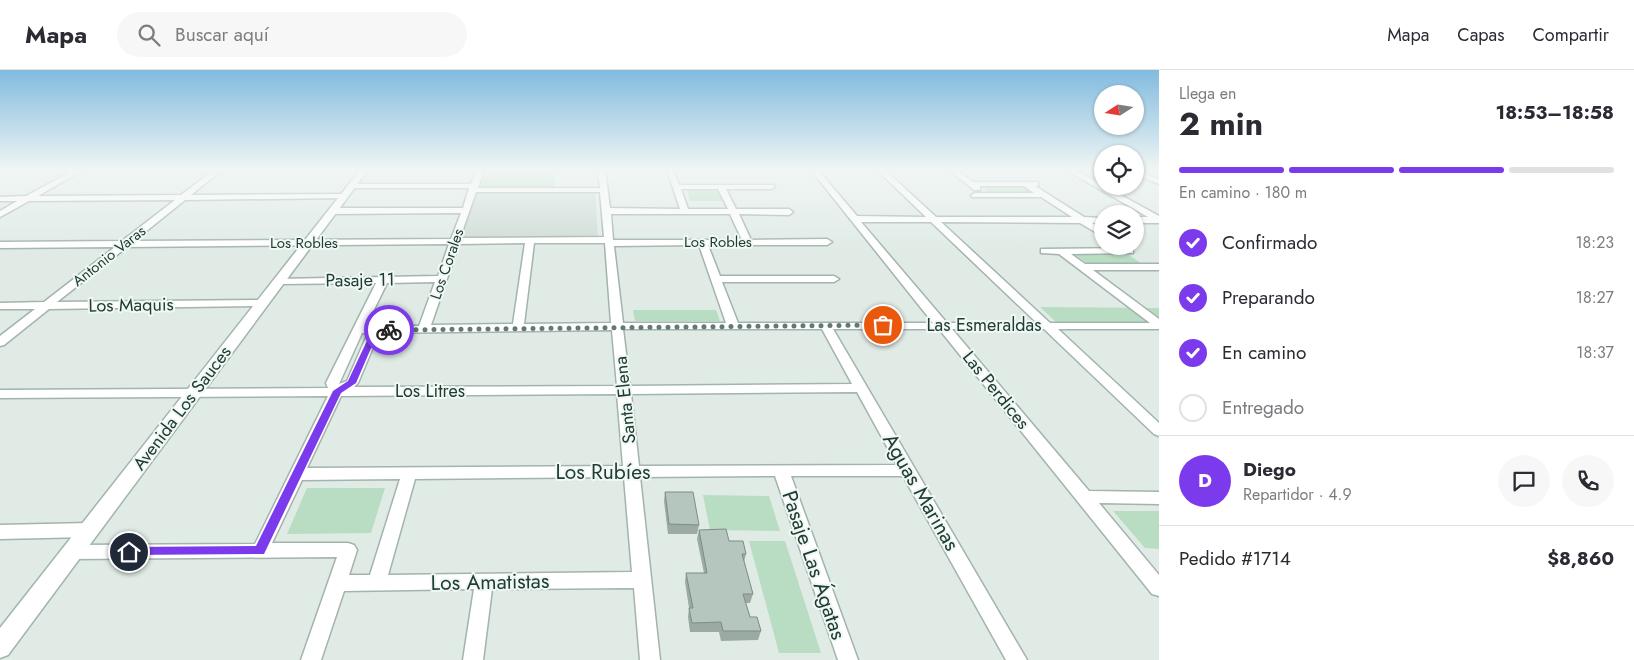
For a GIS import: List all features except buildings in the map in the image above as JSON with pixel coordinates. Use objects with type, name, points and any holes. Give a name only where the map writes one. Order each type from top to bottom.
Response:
[{"type":"street","points":[[0,214],[30,198]]},
{"type":"street","name":"Antonio Varas","points":[[0,342],[183,198]]},
{"type":"street","points":[[0,199],[194,198]]},
{"type":"street","name":"Avenida Los Sauces","points":[[0,647],[343,198]]},
{"type":"street","name":"Los Corales","points":[[424,329],[470,198]]},
{"type":"street","name":"Santa Elena","points":[[605,198],[650,660]]},
{"type":"street","points":[[680,198],[685,211]]},
{"type":"street","points":[[726,198],[748,242]]},
{"type":"street","name":"Las Perdices","points":[[837,198],[1159,588]]},
{"type":"street","points":[[911,198],[1159,431]]},
{"type":"street","points":[[1047,198],[1094,228]]},
{"type":"street","points":[[1119,198],[1159,220]]},
{"type":"street","points":[[333,211],[466,210]]},
{"type":"street","points":[[606,211],[789,212]]},
{"type":"street","points":[[855,219],[1094,220]]},
{"type":"street","points":[[1144,220],[1159,220]]},
{"type":"street","name":"Los Robles","points":[[0,245],[454,241],[827,242]]},
{"type":"street","points":[[518,328],[530,241]]},
{"type":"street","points":[[702,242],[733,325]]},
{"type":"street","points":[[1044,251],[1094,250]]},
{"type":"street","points":[[1060,251],[1159,325]]},
{"type":"street","points":[[1136,255],[1156,267]]},
{"type":"street","points":[[1082,266],[1156,267]]},
{"type":"street","name":"Pasaje 11","points":[[280,281],[441,279]]},
{"type":"street","points":[[716,279],[834,279]]},
{"type":"street","points":[[338,391],[332,383],[383,280]]},
{"type":"street","name":"Los Maquis","points":[[0,306],[262,303]]},
{"type":"street","name":"Las Esmeraldas","points":[[358,330],[733,325],[1159,325]]},
{"type":"street","name":"Aguas Marinas","points":[[825,325],[1017,660]]},
{"type":"street","points":[[260,551],[338,391],[352,383],[375,330]]},
{"type":"street","name":"Los Litres","points":[[0,394],[861,388]]},
{"type":"street","name":"Los Rubíes","points":[[297,474],[908,470]]},
{"type":"street","name":"Pasaje Las Ágatas","points":[[781,471],[848,660]]},
{"type":"street","points":[[377,583],[409,473]]},
{"type":"street","points":[[1085,498],[1159,498]]},
{"type":"street","points":[[0,532],[89,530]]},
{"type":"street","points":[[73,552],[348,550],[311,660]]},
{"type":"street","name":"Los Amatistas","points":[[337,583],[643,580]]},
{"type":"street","points":[[473,660],[484,582]]},
{"type":"shaded area","points":[[474,198],[595,198],[598,237],[461,237]]},
{"type":"green space","points":[[689,198],[721,198],[722,201],[690,201]]},
{"type":"green space","points":[[1076,255],[1129,255],[1141,263],[1087,263]]},
{"type":"green space","points":[[1040,307],[1159,308],[1159,322],[1056,322]]},
{"type":"green space","points":[[633,310],[716,310],[720,321],[635,321]]},
{"type":"green space","points":[[307,488],[385,488],[371,533],[287,534]]},
{"type":"green space","points":[[703,495],[769,496],[780,531],[710,530]]},
{"type":"green space","points":[[1113,511],[1159,511],[1159,549],[1145,548]]},
{"type":"green space","points":[[749,541],[785,541],[821,653],[779,653]]},
{"type":"way so far","points":[[389,330],[617,326],[883,325]]},
{"type":"route","points":[[129,552],[260,551],[338,391],[352,383],[375,330],[389,330]]}]
